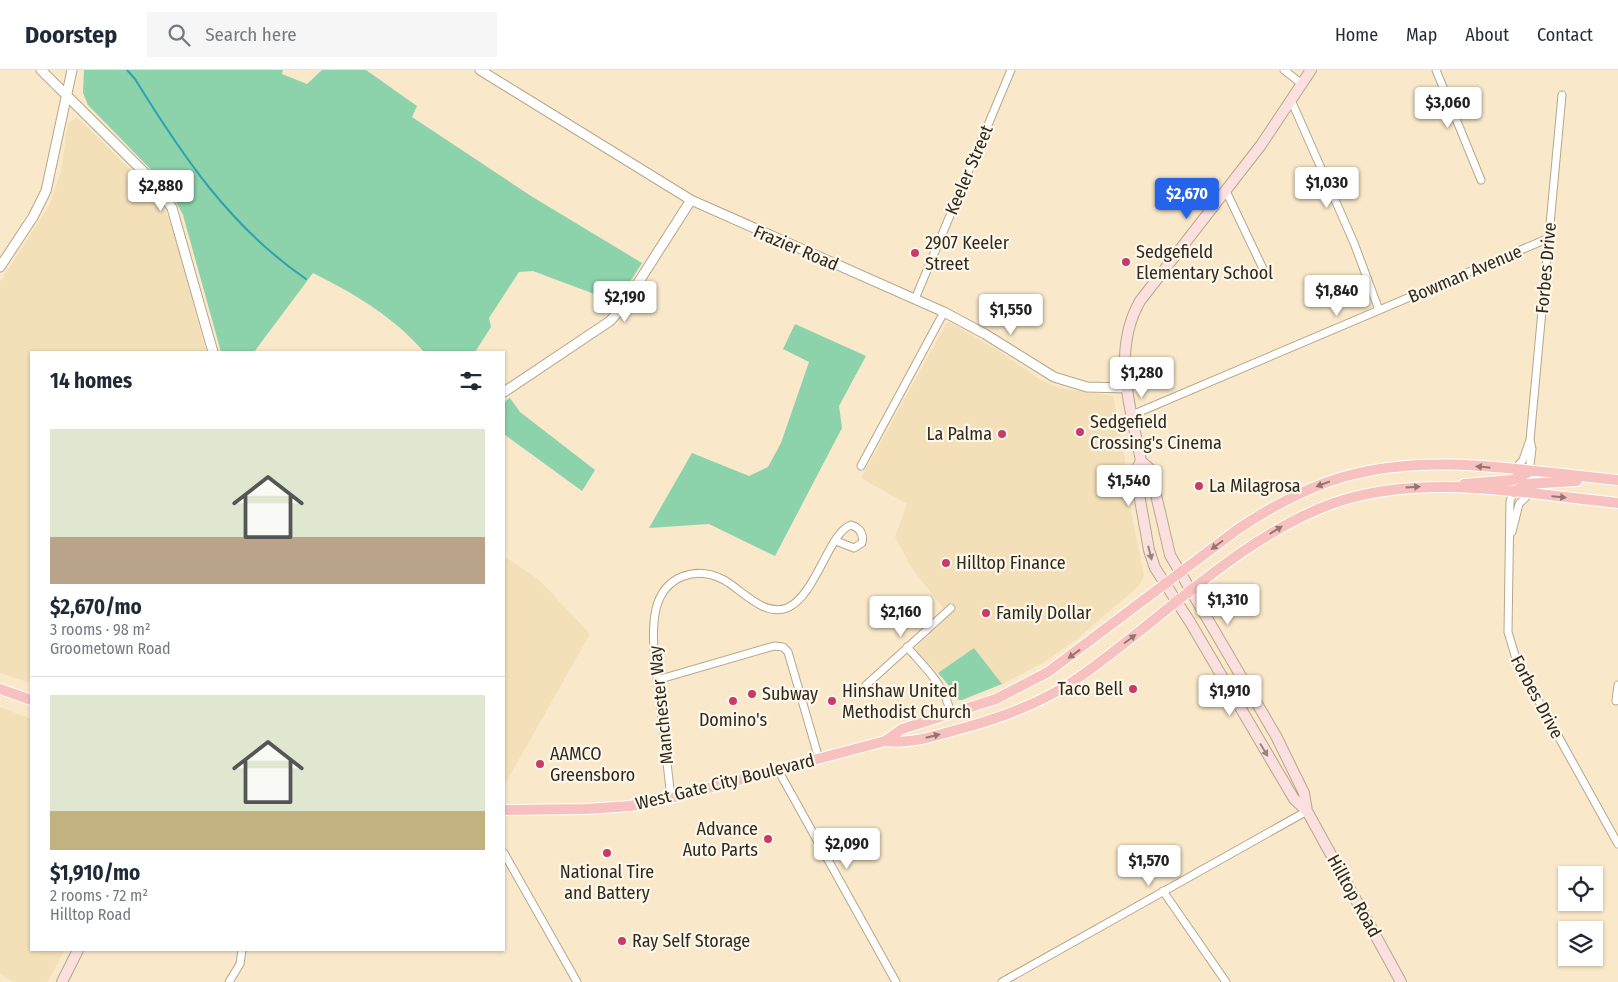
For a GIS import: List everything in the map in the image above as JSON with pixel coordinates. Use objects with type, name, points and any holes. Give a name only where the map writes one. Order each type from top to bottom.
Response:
[{"type":"main road","points":[[1140,461],[1127,388],[1124,350],[1127,329],[1135,310],[1145,293],[1226,190],[1292,100],[1311,70]]},
{"type":"main road","name":"Hilltop Road","points":[[1307,810],[1294,799],[1155,568],[1149,550],[1135,472],[1140,461],[1150,469],[1167,546],[1180,573],[1209,618],[1276,736],[1304,793],[1307,810],[1401,982]]},
{"type":"main road","name":"West Gate City Boulevard","points":[[505,810],[586,810],[630,806],[671,798],[885,741],[902,729],[996,699],[1048,672],[1271,507],[1306,490],[1343,477],[1382,468],[1420,465],[1462,465],[1618,480]]},
{"type":"main road","points":[[1441,487],[1487,481],[1513,480],[1528,472]]},
{"type":"main road","points":[[1514,492],[1531,484],[1601,479]]},
{"type":"main road","name":"West Gate City Boulevard","points":[[885,741],[907,743],[984,723],[1024,708],[1078,679],[1177,602],[1267,536],[1315,511],[1367,494],[1403,488],[1441,487],[1618,502]]},
{"type":"main road","points":[[0,689],[30,700]]},
{"type":"main road","points":[[62,982],[78,951]]},
{"type":"street","points":[[41,70],[154,182],[172,208],[213,351]]},
{"type":"street","points":[[0,267],[46,191],[51,176],[65,93],[72,70]]},
{"type":"street","name":"Frazier Road","points":[[480,70],[691,200],[944,312],[985,334],[1056,378],[1087,387],[1127,388]]},
{"type":"street","name":"Keeler Street","points":[[915,299],[1011,70]]},
{"type":"street","points":[[1284,70],[1302,84]]},
{"type":"street","points":[[1436,70],[1481,180]]},
{"type":"street","name":"Forbes Drive","points":[[1514,470],[1523,460],[1530,440],[1562,95]]},
{"type":"street","points":[[1292,100],[1354,244],[1379,310]]},
{"type":"street","points":[[1226,190],[1266,275]]},
{"type":"street","points":[[505,391],[610,322],[622,308],[691,200]]},
{"type":"street","name":"Bowman Avenue","points":[[1132,415],[1549,238]]},
{"type":"street","points":[[861,466],[944,312]]},
{"type":"street","name":"Forbes Drive","points":[[1528,472],[1532,450],[1530,440]]},
{"type":"street","name":"Forbes Drive","points":[[1514,492],[1510,501],[1511,535],[1508,632],[1512,652],[1618,844]]},
{"type":"street","name":"Forbes Drive","points":[[1511,535],[1519,504],[1529,494]]},
{"type":"street","name":"Manchester Way","points":[[671,798],[653,642],[656,610],[668,585],[676,578],[690,573],[707,574],[733,585],[763,606],[774,610],[786,608],[798,602],[805,593],[836,541]]},
{"type":"street","points":[[866,685],[951,608]]},
{"type":"street","points":[[657,680],[774,646],[783,647],[788,652],[819,759]]},
{"type":"street","points":[[907,647],[941,686],[951,714]]},
{"type":"street","points":[[1616,701],[1618,685]]},
{"type":"street","points":[[778,770],[896,982]]},
{"type":"street","points":[[1002,982],[1307,810]]},
{"type":"street","points":[[505,855],[577,982]]},
{"type":"street","points":[[1163,891],[1226,982]]},
{"type":"street","points":[[229,982],[240,964],[242,951]]},
{"type":"shaded area","points":[[76,118],[82,122],[149,188],[166,213],[175,234],[206,351],[30,351],[30,683],[0,673],[0,282],[50,204],[61,171],[68,123]]},
{"type":"shaded area","points":[[949,322],[996,349],[1039,379],[1059,388],[1113,396],[1125,460],[1127,492],[1144,576],[1139,586],[1078,638],[1044,662],[1002,684],[974,648],[938,673],[917,651],[917,646],[949,616],[912,568],[895,537],[907,504],[861,478],[946,324]]},
{"type":"shaded area","points":[[505,557],[539,580],[590,634],[505,784]]},
{"type":"shaded area","points":[[0,707],[30,719],[30,951],[64,951],[47,982],[13,982],[0,973]]},
{"type":"green space","points":[[84,70],[283,70],[282,74],[307,84],[322,70],[366,70],[417,106],[412,117],[531,196],[642,263],[612,310],[597,295],[533,271],[519,272],[489,318],[491,327],[476,351],[423,351],[400,328],[373,307],[313,273],[255,351],[221,351],[183,215],[174,198],[161,180],[88,105],[83,93]]},
{"type":"green space","points":[[795,324],[866,356],[839,406],[842,428],[775,556],[709,524],[649,528],[692,453],[749,476],[768,467],[781,443],[809,362],[783,349]]},
{"type":"green space","points":[[510,398],[520,412],[595,470],[582,491],[505,435],[505,401]]},
{"type":"green space","points":[[974,648],[1002,684],[962,700],[956,699],[951,688],[938,673]]},
{"type":"waterway","points":[[127,70],[135,79],[190,162],[231,213],[279,259],[306,279]]},
{"type":"place","name":"2907 Keeler Street","points":[[915,253]]},
{"type":"place","name":"Sedgefield Elementary School","points":[[1126,262]]},
{"type":"place","name":"Sedgefield Crossing's Cinema","points":[[1080,432]]},
{"type":"place","name":"La Palma","points":[[1002,434]]},
{"type":"place","name":"La Milagrosa","points":[[1199,486]]},
{"type":"place","name":"Hilltop Finance","points":[[946,563]]},
{"type":"place","name":"Family Dollar","points":[[986,613]]},
{"type":"place","name":"Taco Bell","points":[[1133,689]]},
{"type":"place","name":"Subway","points":[[752,694]]},
{"type":"place","name":"Domino's","points":[[733,701]]},
{"type":"place","name":"Hinshaw United Methodist Church","points":[[832,701]]},
{"type":"place","name":"AAMCO Greensboro","points":[[540,764]]},
{"type":"place","name":"Advance Auto Parts","points":[[768,839]]},
{"type":"place","name":"National Tire and Battery","points":[[607,853]]},
{"type":"place","name":"Ray Self Storage","points":[[622,941]]}]
